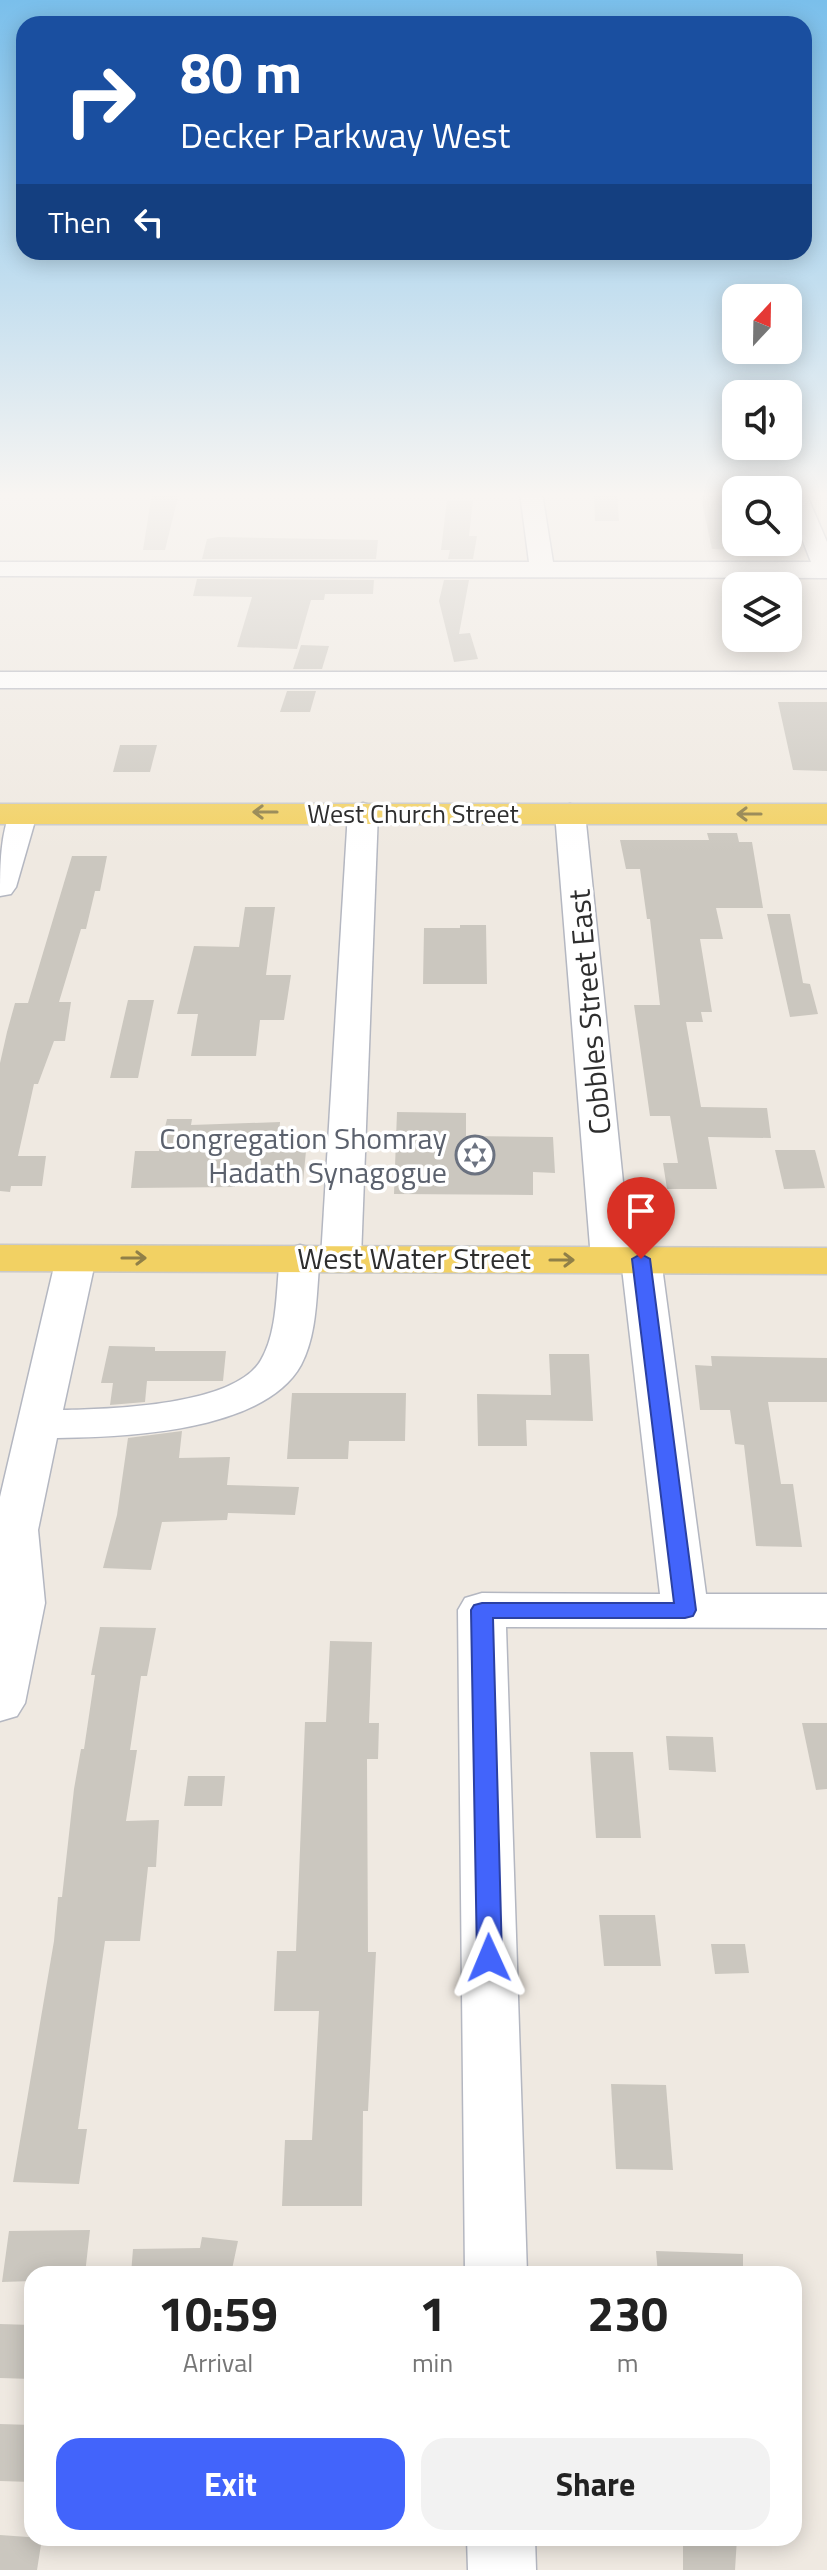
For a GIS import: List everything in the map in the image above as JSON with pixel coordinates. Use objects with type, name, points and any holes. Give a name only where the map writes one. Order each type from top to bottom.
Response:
[{"type":"main road","name":"West Church Street","points":[[11,814],[827,814]]},
{"type":"main road","name":"West Water Street","points":[[0,1258],[827,1261]]},
{"type":"street","points":[[0,680],[827,680]]},
{"type":"street","points":[[39,1424],[116,1423],[191,1415],[226,1402],[269,1378],[279,1366],[320,1258],[363,812]]},
{"type":"street","name":"Cobbles Street East","points":[[570,813],[626,1259],[685,1610]]},
{"type":"street","points":[[0,887],[11,814]]},
{"type":"street","points":[[0,1703],[21,1603],[15,1530],[76,1258]]},
{"type":"street","points":[[496,2266],[482,1610],[827,1611]]},
{"type":"street","points":[[501,2546],[502,2570]]},
{"type":"building","points":[[247,613],[307,613],[297,649],[237,647]]},
{"type":"building","points":[[442,613],[463,613],[459,634],[470,633],[478,659],[454,662]]},
{"type":"building","points":[[301,645],[329,646],[322,669],[293,669]]},
{"type":"building","points":[[287,691],[316,691],[310,712],[280,712]]},
{"type":"building","points":[[778,702],[827,702],[827,771],[793,770]]},
{"type":"building","points":[[120,745],[157,745],[150,772],[113,772]]},
{"type":"building","points":[[707,833],[737,833],[739,842],[752,842],[763,908],[716,908],[723,939],[700,939],[712,1012],[701,1012],[703,1022],[686,1022],[701,1107],[767,1108],[771,1138],[708,1137],[717,1189],[667,1189],[663,1163],[678,1163],[670,1116],[650,1116],[634,1005],[660,1005],[650,919],[647,919],[640,869],[626,869],[620,840],[709,840]]},
{"type":"building","points":[[72,856],[107,856],[100,891],[95,891],[86,929],[81,929],[59,1002],[71,1002],[65,1041],[54,1041],[38,1084],[34,1084],[18,1156],[46,1156],[42,1186],[11,1186],[10,1192],[0,1191],[0,1063],[15,1003],[28,1003]]},
{"type":"building","points":[[245,907],[275,907],[266,975],[291,975],[284,1020],[260,1020],[256,1056],[191,1056],[198,1014],[177,1014],[194,946],[239,947]]},
{"type":"building","points":[[767,914],[790,914],[803,983],[810,984],[818,1014],[790,1017]]},
{"type":"building","points":[[460,925],[486,925],[487,984],[423,984],[424,928],[460,928]]},
{"type":"building","points":[[128,1000],[154,1000],[138,1078],[110,1078]]},
{"type":"building","name":"Congregation Shomray Hadath Synagogue","points":[[397,1112],[466,1113],[466,1136],[553,1137],[555,1173],[533,1172],[533,1195],[394,1194]]},
{"type":"building","points":[[167,1119],[192,1119],[191,1125],[280,1122],[278,1151],[306,1151],[303,1182],[235,1181],[235,1187],[131,1188],[135,1151],[159,1151]]},
{"type":"building","points":[[775,1150],[815,1150],[825,1188],[784,1189]]},
{"type":"building","points":[[109,1346],[155,1347],[155,1351],[226,1351],[223,1381],[147,1381],[145,1402],[110,1405],[113,1383],[101,1383]]},
{"type":"building","points":[[549,1354],[589,1354],[593,1421],[526,1420],[527,1446],[478,1446],[477,1394],[551,1395]]},
{"type":"building","points":[[711,1356],[827,1358],[827,1402],[768,1402],[781,1484],[793,1484],[802,1547],[756,1546],[744,1445],[735,1444],[730,1410],[700,1410],[695,1365],[712,1366]]},
{"type":"building","points":[[292,1393],[406,1393],[405,1441],[349,1441],[348,1459],[287,1459]]},
{"type":"building","points":[[182,1431],[179,1458],[230,1457],[227,1485],[299,1487],[295,1515],[228,1513],[227,1520],[162,1522],[151,1570],[103,1568],[117,1515],[128,1438]]},
{"type":"building","points":[[100,1627],[156,1628],[147,1676],[141,1676],[130,1750],[137,1750],[126,1821],[159,1820],[156,1867],[148,1867],[140,1941],[105,1941],[78,2129],[87,2129],[79,2184],[13,2182],[54,1941],[58,1897],[62,1897],[74,1789],[81,1749],[84,1749],[95,1675],[91,1675]]},
{"type":"building","points":[[330,1641],[372,1642],[369,1723],[379,1723],[378,1759],[367,1759],[368,1952],[376,1952],[368,2111],[363,2111],[362,2206],[282,2206],[285,2140],[312,2140],[319,2011],[274,2011],[277,1951],[296,1951],[305,1722],[326,1722]]},
{"type":"building","points":[[802,1723],[827,1723],[827,1789],[816,1790]]},
{"type":"building","points":[[666,1736],[713,1737],[716,1772],[669,1770]]},
{"type":"building","points":[[590,1752],[633,1752],[641,1838],[596,1838]]},
{"type":"building","points":[[188,1776],[225,1776],[222,1806],[184,1806]]},
{"type":"building","points":[[599,1915],[655,1915],[661,1966],[604,1966]]},
{"type":"building","points":[[711,1944],[745,1944],[749,1973],[715,1974]]},
{"type":"building","points":[[611,2084],[666,2085],[673,2170],[616,2169]]},
{"type":"building","points":[[90,2230],[86,2266],[24,2266],[24,2281],[2,2282],[9,2231]]},
{"type":"building","points":[[202,2237],[238,2241],[233,2266],[132,2266],[133,2249],[200,2248]]},
{"type":"building","points":[[656,2251],[743,2254],[743,2266],[657,2266]]},
{"type":"building","points":[[0,2324],[24,2325],[24,2379],[0,2378]]},
{"type":"building","points":[[0,2424],[24,2425],[24,2482],[0,2481]]},
{"type":"building","points":[[0,2535],[24,2537],[24,2546],[41,2546],[37,2570],[0,2570]]},
{"type":"building","points":[[683,2546],[736,2546],[735,2570],[683,2570]]},
{"type":"place","name":"Congregation Shomray Hadath Synagogue","points":[[475,1155]]},
{"type":"route","points":[[489,1958],[482,1610],[685,1610],[641,1259]]}]
